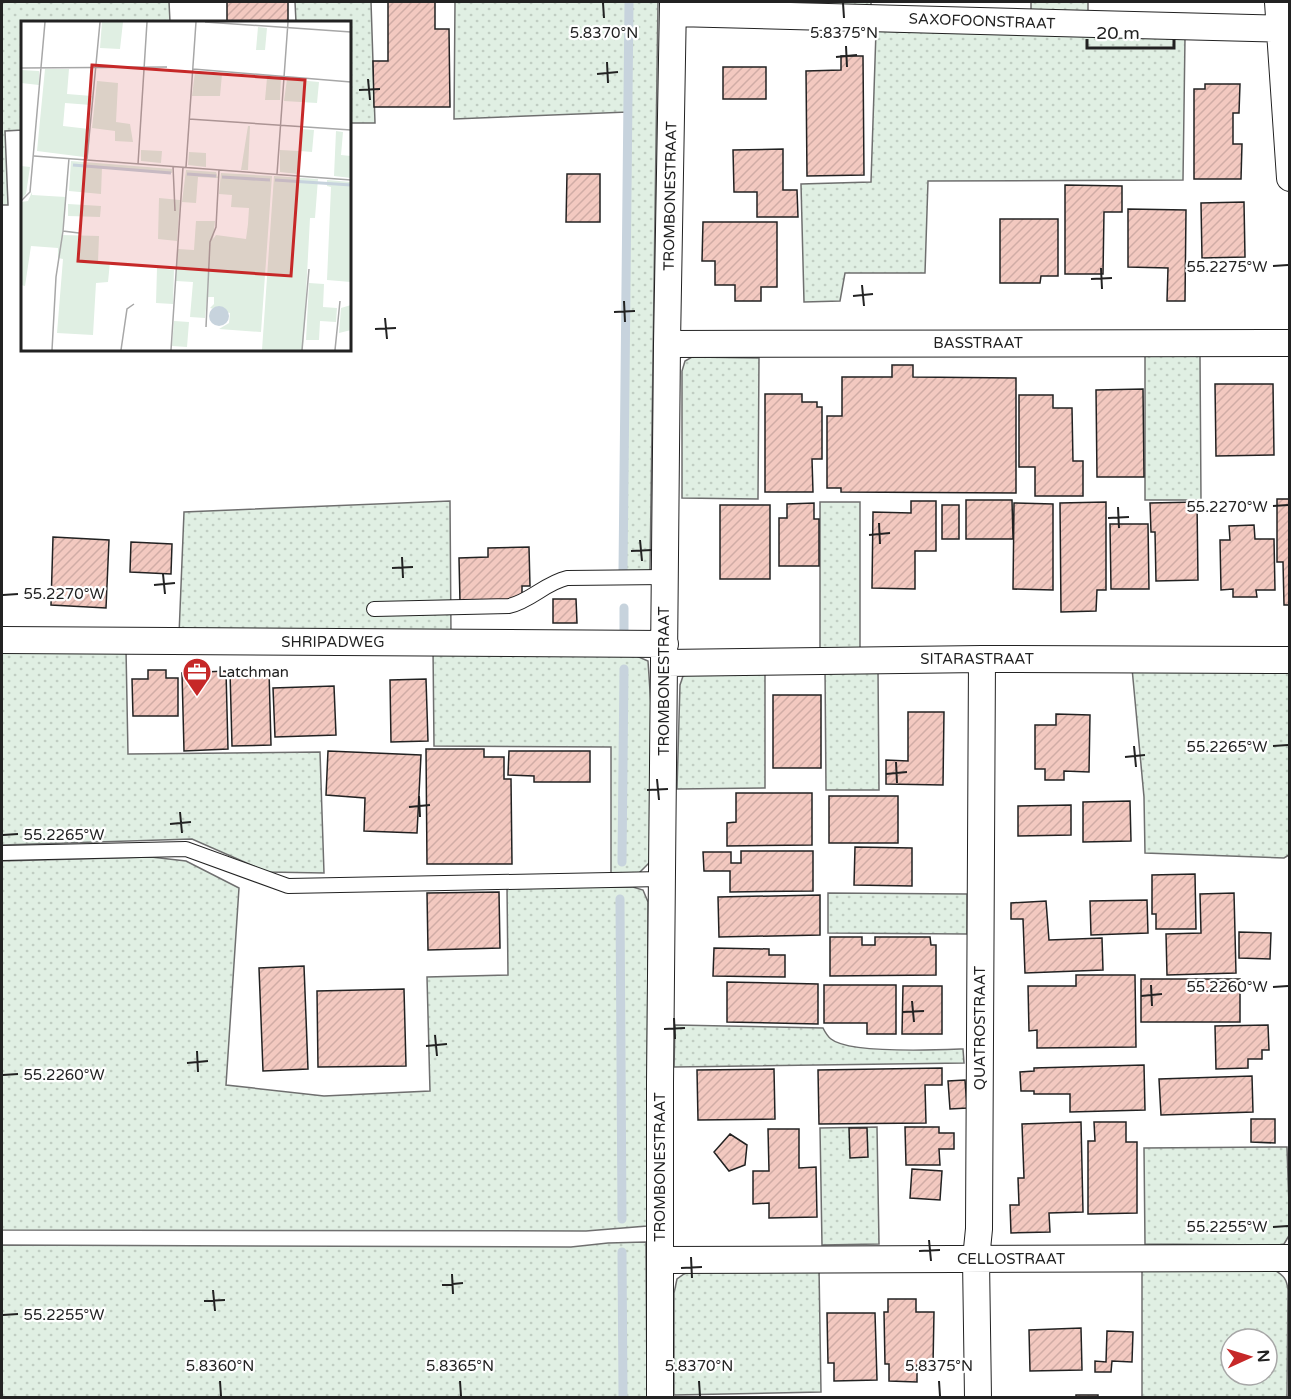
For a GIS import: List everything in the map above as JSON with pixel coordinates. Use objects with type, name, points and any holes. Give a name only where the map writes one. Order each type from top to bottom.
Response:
[{"type":"street","points":[[1278,2],[1285,29],[1290,178]]},
{"type":"street","name":"SAXOFOONSTRAAT","points":[[673,7],[1285,29]]},
{"type":"street","name":"TROMBONESTRAAT","points":[[660,1398],[660,1083],[673,7]]},
{"type":"street","name":"BASSTRAAT","points":[[668,344],[1290,343]]},
{"type":"street","name":"SHRIPADWEG","points":[[2,640],[665,653]]},
{"type":"street","name":"SITARASTRAAT","points":[[665,653],[982,659],[1290,660]]},
{"type":"street","name":"QUATROSTRAAT","points":[[978,1398],[976,1259],[979,1229],[982,659]]},
{"type":"street","name":"CELLOSTRAAT","points":[[661,1260],[1290,1258]]},
{"type":"lane","points":[[374,609],[509,606],[522,603],[554,581],[567,578],[665,577]]},
{"type":"lane","points":[[2,854],[186,849],[288,886],[662,879]]},
{"type":"green space","points":[[2,2],[169,2],[170,21],[21,21],[21,130],[5,131],[8,205],[2,205]]},
{"type":"green space","points":[[295,2],[371,2],[375,123],[351,123],[351,21],[296,21]]},
{"type":"green space","points":[[455,2],[658,2],[650,572],[623,571],[628,112],[454,119]]},
{"type":"green space","points":[[701,2],[871,2],[871,8]]},
{"type":"green space","points":[[1031,2],[1088,2],[1088,15],[1031,13]]},
{"type":"green space","points":[[876,31],[1185,38],[1183,180],[928,181],[925,273],[845,273],[840,301],[804,302],[801,184],[871,182]]},
{"type":"green space","points":[[1145,356],[1200,356],[1201,500],[1145,500]]},
{"type":"green space","points":[[692,357],[759,358],[758,499],[682,498],[682,371],[685,361]]},
{"type":"green space","points":[[450,501],[451,635],[179,635],[184,512]]},
{"type":"green space","points":[[820,502],[860,502],[860,651],[820,651]]},
{"type":"green space","points":[[2,648],[126,649],[128,754],[320,752],[324,873],[267,872],[192,839],[2,845]]},
{"type":"green space","points":[[433,648],[632,654],[648,661],[651,706],[650,862],[639,873],[611,874],[611,747],[434,746]]},
{"type":"green space","points":[[825,668],[878,668],[879,790],[826,790]]},
{"type":"green space","points":[[1132,668],[1282,669],[1289,673],[1289,855],[1284,858],[1145,853],[1144,797]]},
{"type":"green space","points":[[765,673],[765,788],[677,789],[680,685],[683,676]]},
{"type":"green space","points":[[151,857],[186,861],[239,888],[226,1085],[324,1096],[430,1091],[427,977],[508,975],[507,887],[633,887],[643,890],[648,902],[647,1226],[586,1231],[2,1230],[2,861]]},
{"type":"green space","points":[[828,893],[967,894],[967,934],[828,933]]},
{"type":"green space","points":[[675,1025],[823,1028],[831,1039],[856,1047],[894,1050],[963,1049],[964,1063],[674,1067]]},
{"type":"green space","points":[[877,1127],[879,1244],[822,1245],[820,1128]]},
{"type":"green space","points":[[1287,1147],[1290,1234],[1284,1244],[1145,1244],[1144,1148]]},
{"type":"green space","points":[[646,1242],[647,1397],[2,1397],[2,1245],[571,1247]]},
{"type":"green space","points":[[819,1267],[821,1392],[674,1395],[674,1293],[677,1279],[695,1270]]},
{"type":"green space","points":[[1142,1269],[1274,1270],[1283,1276],[1288,1290],[1287,1397],[1142,1397]]},
{"type":"building","points":[[227,2],[288,2],[288,21],[227,21]]},
{"type":"building","points":[[388,2],[435,2],[435,29],[449,29],[450,107],[374,107],[373,61],[388,61]]},
{"type":"building","points":[[841,56],[863,56],[864,175],[807,176],[806,71],[841,70]]},
{"type":"building","points":[[723,67],[766,67],[766,99],[723,99]]},
{"type":"building","points":[[1205,84],[1240,84],[1239,113],[1233,113],[1233,144],[1242,144],[1241,179],[1194,179],[1194,89],[1205,89]]},
{"type":"building","points":[[783,149],[783,190],[797,190],[798,217],[757,217],[757,192],[734,192],[733,150]]},
{"type":"building","points":[[567,174],[600,174],[600,222],[566,222]]},
{"type":"building","points":[[1065,185],[1122,186],[1122,212],[1104,212],[1103,274],[1065,274]]},
{"type":"building","points":[[1244,202],[1245,257],[1202,258],[1201,203]]},
{"type":"building","points":[[1128,209],[1186,210],[1185,301],[1167,301],[1168,268],[1128,267]]},
{"type":"building","points":[[1000,219],[1058,219],[1058,276],[1041,276],[1040,283],[1000,283]]},
{"type":"building","points":[[703,222],[777,222],[777,287],[761,287],[761,301],[735,301],[735,285],[715,285],[715,261],[702,261]]},
{"type":"building","points":[[892,365],[913,365],[913,377],[1016,378],[1016,493],[841,492],[841,488],[827,488],[827,416],[842,416],[842,377],[892,377]]},
{"type":"building","points":[[1215,384],[1273,384],[1274,455],[1216,456]]},
{"type":"building","points":[[1143,389],[1144,477],[1097,477],[1096,390]]},
{"type":"building","points":[[765,394],[802,394],[802,402],[817,402],[817,407],[822,407],[822,459],[812,459],[813,492],[765,492]]},
{"type":"building","points":[[1019,395],[1053,395],[1053,408],[1072,408],[1073,461],[1083,461],[1083,496],[1035,496],[1035,467],[1019,467]]},
{"type":"building","points":[[1277,499],[1290,499],[1290,605],[1284,605],[1283,562],[1277,562]]},
{"type":"building","points":[[966,500],[1012,500],[1013,539],[966,539]]},
{"type":"building","points":[[911,501],[936,501],[936,551],[915,551],[915,589],[872,588],[873,512],[911,513]]},
{"type":"building","points":[[1106,502],[1106,590],[1097,590],[1096,611],[1061,612],[1060,503]]},
{"type":"building","points":[[1197,502],[1198,580],[1156,581],[1155,532],[1151,532],[1150,503]]},
{"type":"building","points":[[814,503],[814,519],[819,519],[819,566],[779,566],[779,518],[787,518],[787,504]]},
{"type":"building","points":[[1014,503],[1053,504],[1053,590],[1013,589]]},
{"type":"building","points":[[720,505],[770,505],[770,579],[720,579]]},
{"type":"building","points":[[942,505],[959,505],[959,539],[942,539]]},
{"type":"building","points":[[1110,524],[1148,524],[1149,589],[1111,589]]},
{"type":"building","points":[[1254,525],[1255,539],[1274,539],[1275,590],[1256,590],[1257,597],[1233,597],[1233,589],[1221,590],[1220,540],[1230,540],[1229,526]]},
{"type":"building","points":[[53,537],[109,540],[106,608],[51,605]]},
{"type":"building","points":[[131,542],[172,544],[171,574],[130,572]]},
{"type":"building","points":[[529,547],[530,586],[522,586],[522,599],[460,602],[459,558],[488,557],[488,548]]},
{"type":"building","points":[[553,599],[576,599],[577,623],[553,623]]},
{"type":"building","points":[[148,670],[166,670],[166,678],[178,678],[178,716],[133,716],[132,679],[148,679]]},
{"type":"building","points":[[269,670],[271,745],[232,746],[230,671]]},
{"type":"building","points":[[226,671],[228,749],[184,751],[182,673]]},
{"type":"building","points":[[426,679],[428,741],[391,742],[390,680]]},
{"type":"building","points":[[334,686],[336,735],[275,737],[273,688]]},
{"type":"building","points":[[773,695],[821,695],[821,768],[773,768]]},
{"type":"building","points":[[908,712],[944,712],[943,785],[886,784],[886,760],[908,761]]},
{"type":"building","points":[[1056,714],[1090,715],[1089,772],[1064,771],[1064,780],[1045,780],[1045,769],[1035,769],[1035,725],[1056,725]]},
{"type":"building","points":[[426,749],[484,749],[484,757],[504,757],[504,779],[511,779],[512,864],[427,864]]},
{"type":"building","points":[[328,751],[421,755],[417,833],[364,831],[365,798],[326,795]]},
{"type":"building","points":[[509,751],[590,751],[590,782],[534,782],[534,776],[508,775]]},
{"type":"building","points":[[736,793],[812,793],[812,845],[727,846],[727,823],[736,822]]},
{"type":"building","points":[[829,796],[898,796],[898,843],[829,843]]},
{"type":"building","points":[[1130,801],[1131,841],[1083,842],[1083,802]]},
{"type":"building","points":[[1071,805],[1071,835],[1018,836],[1018,806]]},
{"type":"building","points":[[855,847],[912,848],[912,886],[854,885]]},
{"type":"building","points":[[741,851],[813,851],[813,891],[730,892],[730,871],[704,871],[703,852],[731,852],[731,863],[741,863]]},
{"type":"building","points":[[1195,874],[1196,929],[1156,929],[1156,914],[1152,914],[1152,875]]},
{"type":"building","points":[[499,892],[500,948],[428,950],[427,893]]},
{"type":"building","points":[[1234,893],[1236,973],[1167,975],[1166,934],[1201,933],[1200,894]]},
{"type":"building","points":[[820,895],[820,935],[719,937],[718,897]]},
{"type":"building","points":[[1147,900],[1148,933],[1091,935],[1090,901]]},
{"type":"building","points":[[1046,901],[1049,940],[1102,938],[1103,970],[1025,973],[1023,919],[1011,919],[1011,903]]},
{"type":"building","points":[[1239,932],[1271,933],[1270,959],[1239,958]]},
{"type":"building","points":[[830,937],[862,937],[862,945],[875,945],[875,937],[930,937],[931,945],[936,945],[936,975],[830,976]]},
{"type":"building","points":[[714,948],[769,949],[769,955],[785,955],[785,977],[713,976]]},
{"type":"building","points":[[304,966],[308,1069],[263,1071],[259,968]]},
{"type":"building","points":[[1076,975],[1135,975],[1136,1047],[1037,1048],[1037,1030],[1029,1031],[1028,986],[1076,986]]},
{"type":"building","points":[[1141,979],[1240,979],[1240,1022],[1141,1022]]},
{"type":"building","points":[[727,982],[818,984],[818,1024],[727,1022]]},
{"type":"building","points":[[824,985],[896,985],[896,1034],[867,1034],[867,1023],[824,1023]]},
{"type":"building","points":[[903,986],[942,986],[942,1034],[902,1034]]},
{"type":"building","points":[[404,989],[406,1066],[318,1067],[317,991]]},
{"type":"building","points":[[1268,1025],[1269,1050],[1262,1050],[1262,1059],[1248,1059],[1248,1068],[1216,1069],[1215,1026]]},
{"type":"building","points":[[1144,1065],[1145,1110],[1070,1112],[1070,1094],[1034,1094],[1034,1091],[1021,1091],[1020,1072],[1034,1071],[1034,1068]]},
{"type":"building","points":[[942,1068],[942,1085],[925,1085],[926,1123],[819,1124],[818,1070]]},
{"type":"building","points":[[774,1069],[775,1119],[698,1120],[697,1070]]},
{"type":"building","points":[[1252,1076],[1253,1112],[1161,1115],[1159,1079]]},
{"type":"building","points":[[965,1080],[967,1108],[950,1109],[948,1081]]},
{"type":"building","points":[[1251,1119],[1275,1119],[1275,1143],[1251,1142]]},
{"type":"building","points":[[1081,1122],[1083,1212],[1049,1213],[1050,1232],[1011,1233],[1010,1205],[1019,1205],[1018,1178],[1024,1178],[1022,1124]]},
{"type":"building","points":[[1094,1122],[1126,1122],[1126,1142],[1137,1142],[1137,1213],[1088,1214],[1088,1141],[1095,1141]]},
{"type":"building","points":[[905,1127],[939,1127],[939,1133],[954,1133],[954,1149],[939,1149],[940,1165],[906,1165]]},
{"type":"building","points":[[849,1128],[867,1128],[868,1157],[850,1158]]},
{"type":"building","points":[[768,1129],[799,1129],[799,1168],[816,1167],[817,1217],[769,1218],[769,1203],[753,1204],[753,1171],[769,1171]]},
{"type":"building","points":[[730,1134],[747,1145],[745,1165],[729,1171],[714,1152]]},
{"type":"building","points":[[912,1169],[942,1171],[940,1200],[910,1198]]},
{"type":"building","points":[[888,1299],[916,1299],[916,1312],[934,1312],[933,1365],[917,1365],[917,1382],[889,1381],[889,1364],[885,1364],[884,1312],[888,1312]]},
{"type":"building","points":[[827,1313],[875,1313],[877,1380],[834,1381],[834,1363],[828,1363]]},
{"type":"building","points":[[1081,1328],[1082,1370],[1030,1371],[1029,1330]]},
{"type":"building","points":[[1107,1331],[1133,1332],[1132,1362],[1112,1361],[1111,1372],[1095,1372],[1095,1361],[1106,1362]]},
{"type":"building","points":[[1076,1395],[1098,1395],[1098,1398],[1076,1398]]},
{"type":"waterway","points":[[623,571],[629,2]]},
{"type":"waterway","points":[[624,608],[624,633]]},
{"type":"waterway","points":[[622,862],[624,669]]},
{"type":"waterway","points":[[620,899],[622,1219]]},
{"type":"waterway","points":[[622,1252],[623,1398]]},
{"type":"place","name":"Latchman","points":[[197,698]]}]
